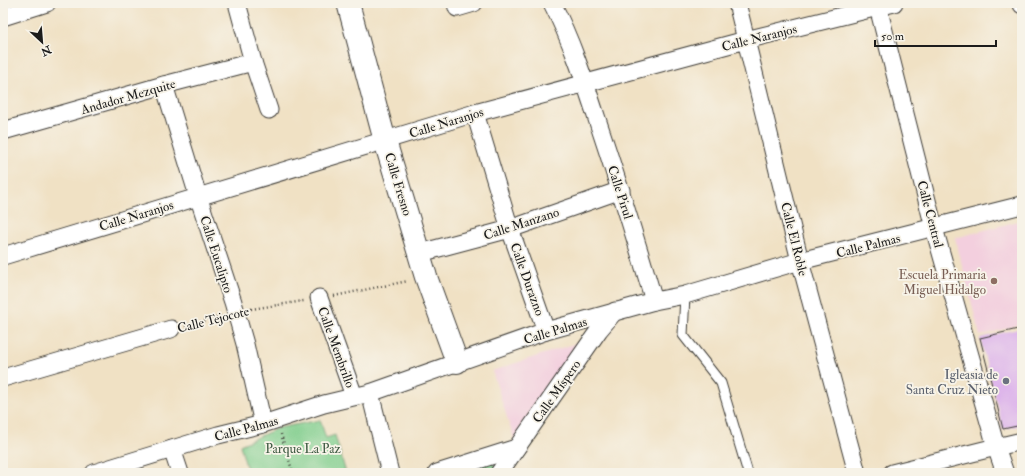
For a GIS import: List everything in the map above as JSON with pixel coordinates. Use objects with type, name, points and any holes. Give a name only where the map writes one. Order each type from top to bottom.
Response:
[{"type":"street","points":[[3,17],[47,3]]},
{"type":"street","points":[[237,3],[253,62],[269,110]]},
{"type":"street","name":"Calle Fresno","points":[[348,3],[385,140],[426,277],[457,362]]},
{"type":"street","points":[[456,3],[457,8],[474,3]]},
{"type":"street","name":"Calle Pirul","points":[[552,3],[563,25],[585,83],[621,190],[654,301]]},
{"type":"street","name":"Calle El Roble","points":[[737,3],[800,261],[858,473]]},
{"type":"street","name":"Calle Naranjos","points":[[3,256],[475,113],[883,4]]},
{"type":"street","name":"Calle Central","points":[[883,4],[934,228],[996,447],[1005,473]]},
{"type":"street","name":"Andador Mezquite","points":[[3,131],[253,62]]},
{"type":"street","name":"Calle Eucalipto","points":[[164,86],[270,422]]},
{"type":"street","name":"Calle Durazno","points":[[475,113],[510,229],[546,331]]},
{"type":"street","name":"Calle Manzano","points":[[420,253],[510,229],[621,190]]},
{"type":"street","name":"Calle Palmas","points":[[94,473],[218,435],[270,422],[324,404],[362,394],[546,331],[654,301],[685,295],[800,261],[1022,205]]},
{"type":"street","name":"Calle Membrillo","points":[[319,298],[362,394]]},
{"type":"street","name":"Calle Míspero","points":[[499,473],[599,330],[615,312]]},
{"type":"street","name":"Calle Tejocote","points":[[3,378],[171,329]]},
{"type":"street","points":[[362,394],[390,473]]},
{"type":"street","points":[[892,473],[1022,441]]},
{"type":"street","points":[[437,473],[516,448]]},
{"type":"street","points":[[172,449],[180,473]]},
{"type":"lane","points":[[685,295],[683,335],[721,384],[748,473]]},
{"type":"path","name":"Calle Tejocote","points":[[171,329],[236,312],[319,298],[426,277]]},
{"type":"path","points":[[270,422],[293,473]]},
{"type":"shaded area","name":"Escuela Primaria Miguel Hidalgo","points":[[1022,220],[1022,324],[980,336],[955,238]]},
{"type":"shaded area","points":[[582,342],[515,442],[492,371]]},
{"type":"green space","name":"Parque La Paz","points":[[320,420],[326,438],[335,435],[346,473],[248,473],[240,445],[278,428]]},
{"type":"green space","points":[[516,448],[498,473],[437,473]]},
{"type":"building","name":"Igleasia de Santa Cruz Nieto","points":[[1022,328],[1022,425],[1003,429],[980,338]]},
{"type":"place","name":"Escuela Primaria Miguel Hidalgo","points":[[994,281]]},
{"type":"place","name":"Igleasia de Santa Cruz Nieto","points":[[1006,381]]}]
